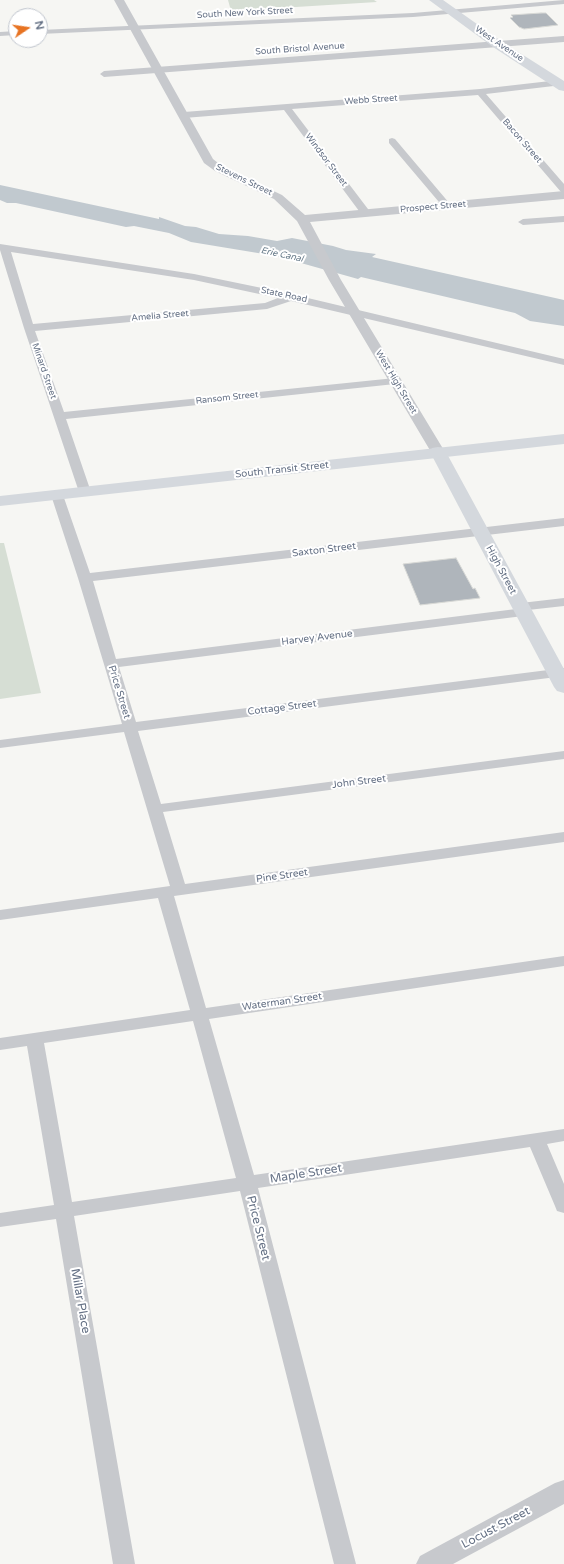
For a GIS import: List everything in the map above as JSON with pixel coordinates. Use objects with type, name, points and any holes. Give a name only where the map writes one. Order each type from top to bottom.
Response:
[{"type":"highway","name":"West Avenue","points":[[435,0],[497,44],[562,85]]},
{"type":"highway","name":"South Transit Street","points":[[0,501],[564,439]]},
{"type":"main road","name":"High Street","points":[[438,452],[522,610],[561,677]]},
{"type":"street","name":"Stevens Street","points":[[119,0],[159,69],[208,161],[219,169],[278,197],[302,219],[353,311]]},
{"type":"street","name":"South New York Street","points":[[48,32],[413,15],[564,2]]},
{"type":"street","name":"South Bristol Avenue","points":[[104,74],[564,38]]},
{"type":"street","name":"Webb Street","points":[[184,115],[562,85]]},
{"type":"street","name":"Bacon Street","points":[[480,92],[564,190]]},
{"type":"street","name":"Windsor Street","points":[[286,107],[366,213]]},
{"type":"street","points":[[392,141],[447,206]]},
{"type":"street","name":"Prospect Street","points":[[302,219],[564,195]]},
{"type":"street","points":[[523,222],[564,219]]},
{"type":"street","name":"State Road","points":[[3,248],[194,277],[353,311],[564,362]]},
{"type":"street","name":"Minard Street","points":[[3,248],[85,492]]},
{"type":"street","name":"Amelia Street","points":[[29,328],[267,306],[291,297]]},
{"type":"street","name":"West High Street","points":[[353,311],[438,452]]},
{"type":"street","name":"Ransom Street","points":[[60,416],[395,380]]},
{"type":"street","name":"Price Street","points":[[57,495],[85,578],[154,809],[199,1014],[247,1183],[345,1564]]},
{"type":"street","name":"Saxton Street","points":[[85,578],[564,522]]},
{"type":"street","name":"Harvey Avenue","points":[[111,664],[522,610],[564,602]]},
{"type":"street","name":"Cottage Street","points":[[0,744],[130,727],[561,677]]},
{"type":"street","name":"John Street","points":[[154,809],[564,755]]},
{"type":"street","name":"Pine Street","points":[[0,915],[564,838]]},
{"type":"street","name":"Waterman Street","points":[[0,1044],[564,961]]},
{"type":"street","name":"Millar Place","points":[[35,1039],[124,1564]]},
{"type":"street","name":"Maple Street","points":[[0,1220],[564,1135]]},
{"type":"street","points":[[536,1140],[564,1206]]},
{"type":"street","name":"Locust Street","points":[[429,1564],[564,1491]]},
{"type":"shaded area","points":[[228,0],[374,0],[377,2],[231,11]]},
{"type":"shaded area","points":[[0,543],[4,543],[41,693],[0,699]]},
{"type":"water","name":"Erie Canal","points":[[0,185],[159,219],[159,217],[185,226],[196,227],[219,234],[248,236],[277,241],[292,238],[346,250],[376,254],[372,257],[564,300],[564,326],[530,321],[515,313],[361,277],[358,279],[276,256],[191,242],[169,233],[134,226],[126,227],[16,203],[7,203],[0,200]]},
{"type":"building","points":[[546,13],[558,25],[524,29],[519,27],[510,18],[513,17],[511,15]]},
{"type":"building","points":[[456,558],[473,589],[475,588],[480,598],[420,605],[403,564]]}]
